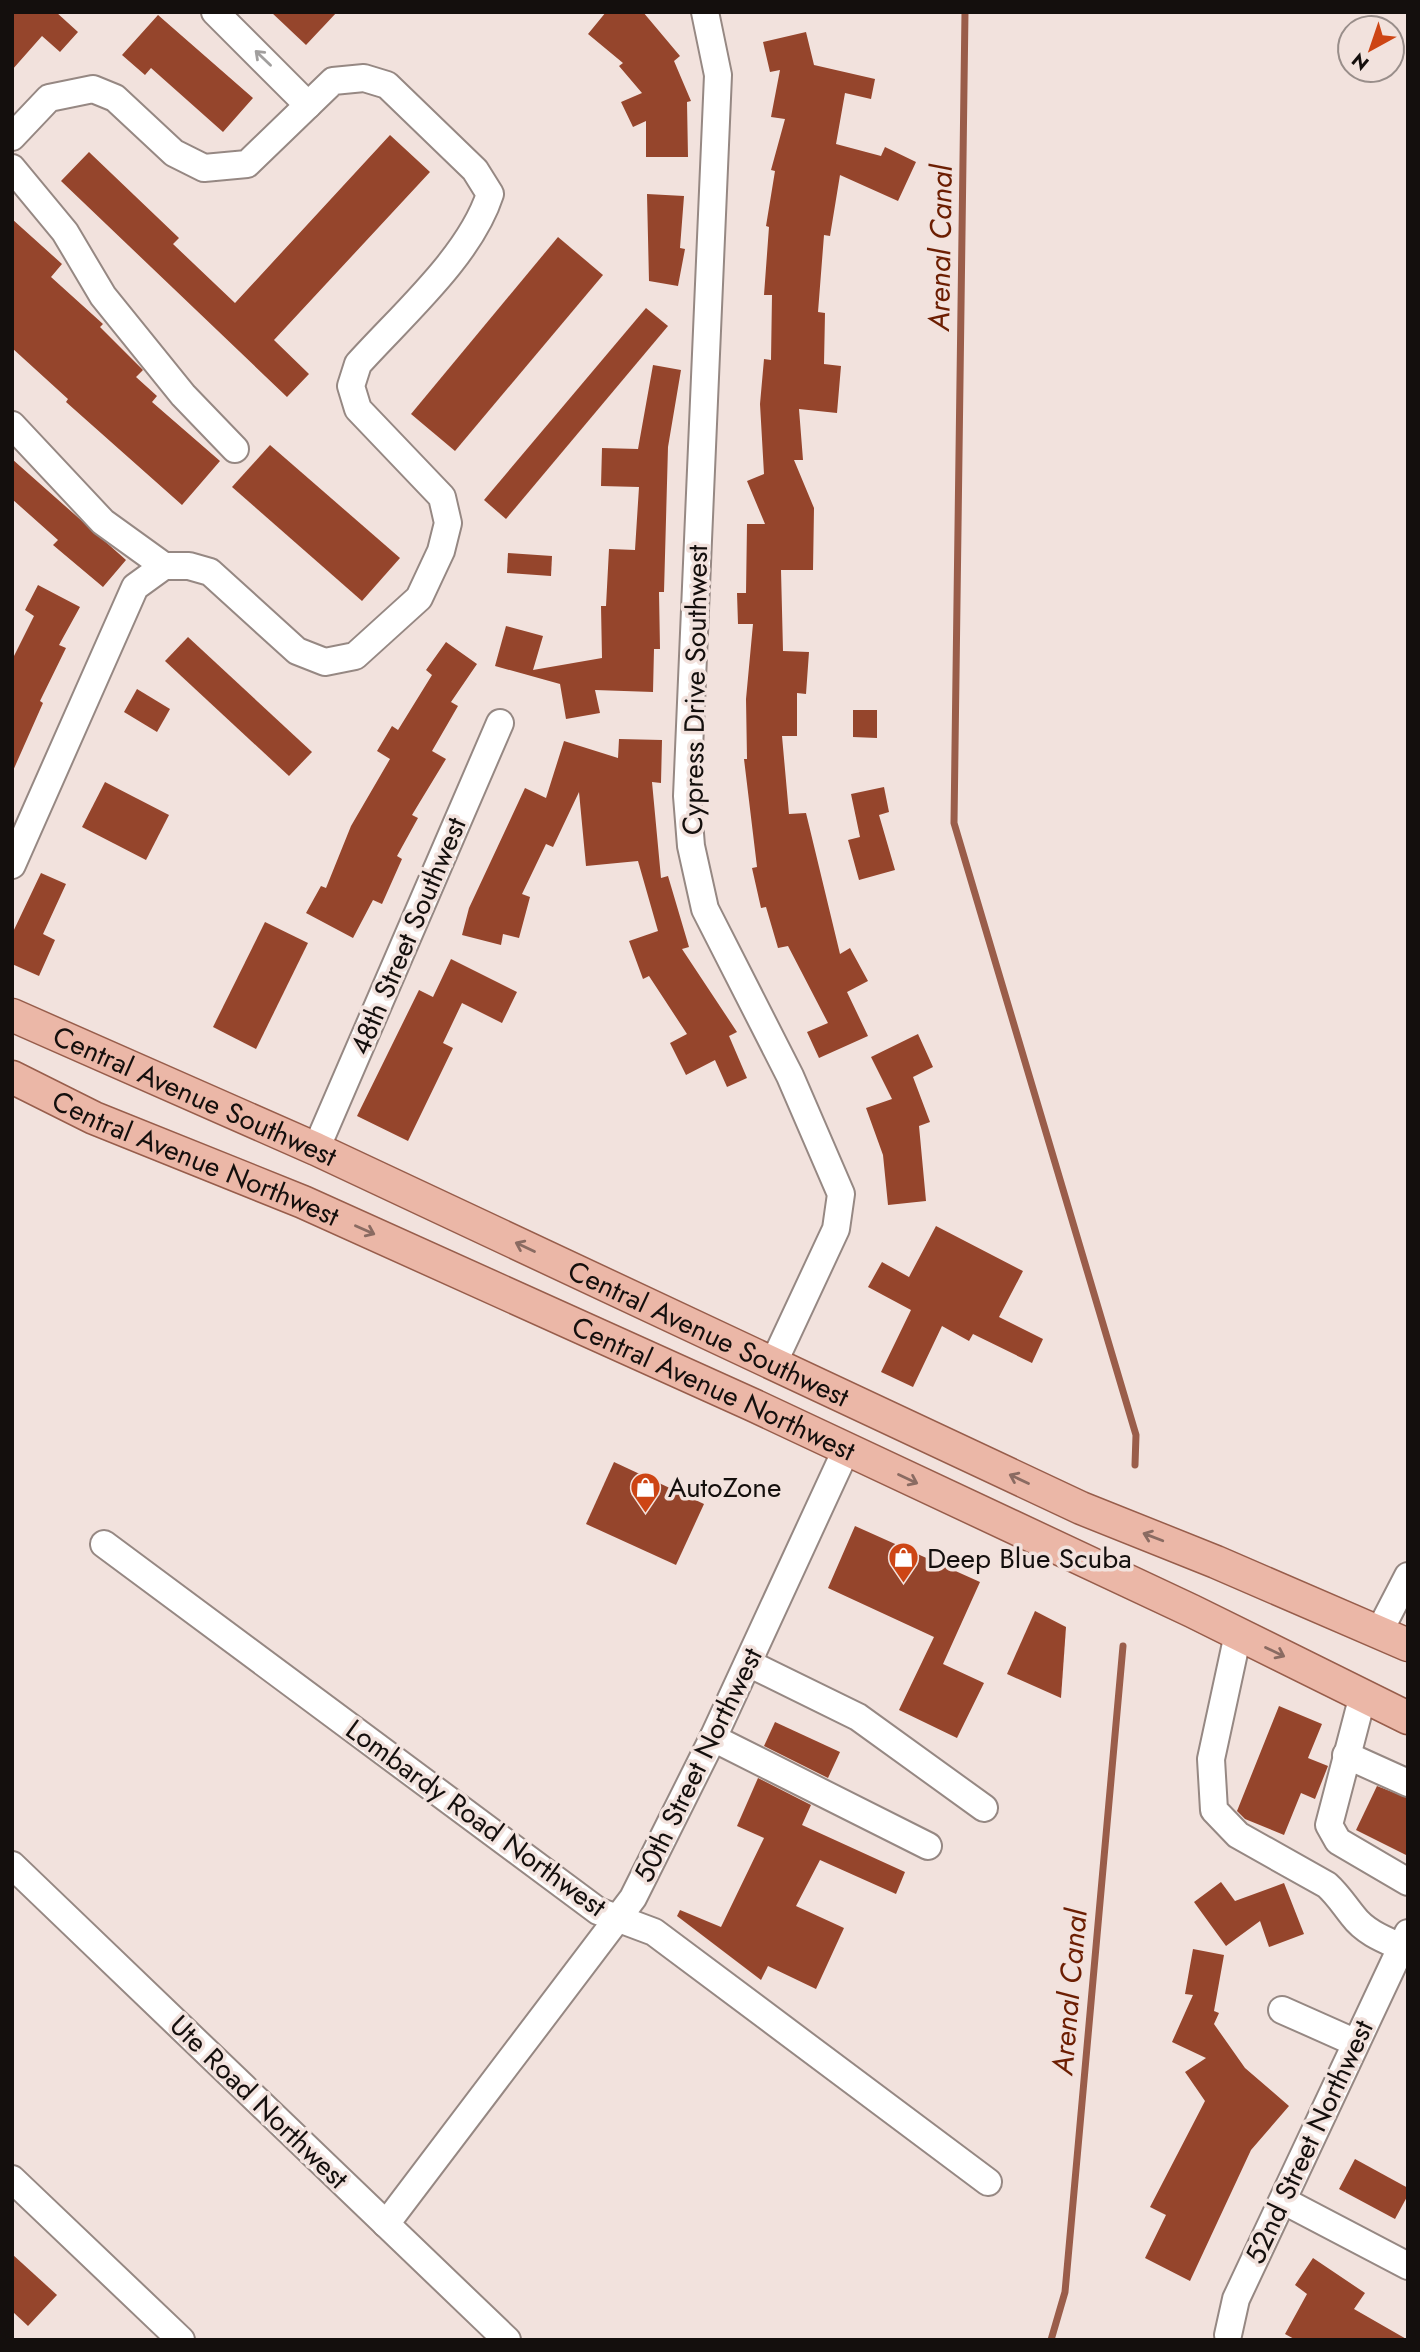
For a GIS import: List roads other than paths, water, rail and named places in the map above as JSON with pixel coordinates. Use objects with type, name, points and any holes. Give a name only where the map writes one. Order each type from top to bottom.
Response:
[{"type":"main road","name":"Central Avenue Southwest","points":[[12,1015],[316,1149],[1081,1508],[1216,1562],[1408,1645]]},
{"type":"main road","name":"Central Avenue Northwest","points":[[12,1077],[94,1118],[303,1202],[846,1450],[1192,1611],[1408,1718]]},
{"type":"street","points":[[215,12],[308,104]]},
{"type":"street","name":"Cypress Drive Southwest","points":[[705,12],[718,75],[687,796],[691,846],[705,909],[790,1076],[841,1194],[836,1229],[773,1364]]},
{"type":"street","points":[[12,137],[49,98],[93,89],[115,97],[174,153],[204,168],[247,164],[333,80],[364,78],[387,85],[475,170],[490,194],[483,216],[469,241],[358,364],[351,386],[358,409],[442,497],[448,523],[441,551],[419,598],[355,656],[325,662],[297,651],[210,572],[189,566],[164,566],[103,522],[12,425]]},
{"type":"street","points":[[12,168],[65,232],[103,296],[183,394],[235,449]]},
{"type":"street","points":[[12,865],[135,587],[164,566]]},
{"type":"street","name":"48th Street Southwest","points":[[316,1149],[500,723]]},
{"type":"street","name":"50th Street Northwest","points":[[386,2224],[618,1920],[646,1876],[846,1450]]},
{"type":"street","name":"Lombardy Road Northwest","points":[[104,1544],[598,1911],[654,1932],[988,2182]]},
{"type":"street","points":[[1379,1632],[1408,1576]]},
{"type":"street","points":[[1238,1634],[1211,1759],[1214,1811],[1238,1835],[1327,1885],[1339,1895],[1354,1919],[1373,1935],[1404,1940]]},
{"type":"street","points":[[748,1663],[858,1717],[984,1808]]},
{"type":"street","points":[[1363,1695],[1329,1825],[1338,1841],[1408,1882]]},
{"type":"street","points":[[713,1738],[928,1846]]},
{"type":"street","points":[[1346,1755],[1408,1783]]},
{"type":"street","name":"Ute Road Northwest","points":[[12,1865],[507,2340]]},
{"type":"street","name":"52nd Street Northwest","points":[[1221,2338],[1236,2299],[1354,2042],[1404,1940]]},
{"type":"street","points":[[1282,2010],[1354,2042]]},
{"type":"street","points":[[12,2179],[181,2340]]},
{"type":"street","points":[[1283,2201],[1408,2266]]},
{"type":"waterway","points":[[965,12],[954,823],[1136,1435],[1135,1465]]},
{"type":"waterway","name":"Arenal Canal","points":[[1051,2340],[1065,2292],[1123,1646]]},
{"type":"place","name":"AutoZone","points":[[645,1514]]},
{"type":"place","name":"Deep Blue Scuba","points":[[904,1585]]}]
